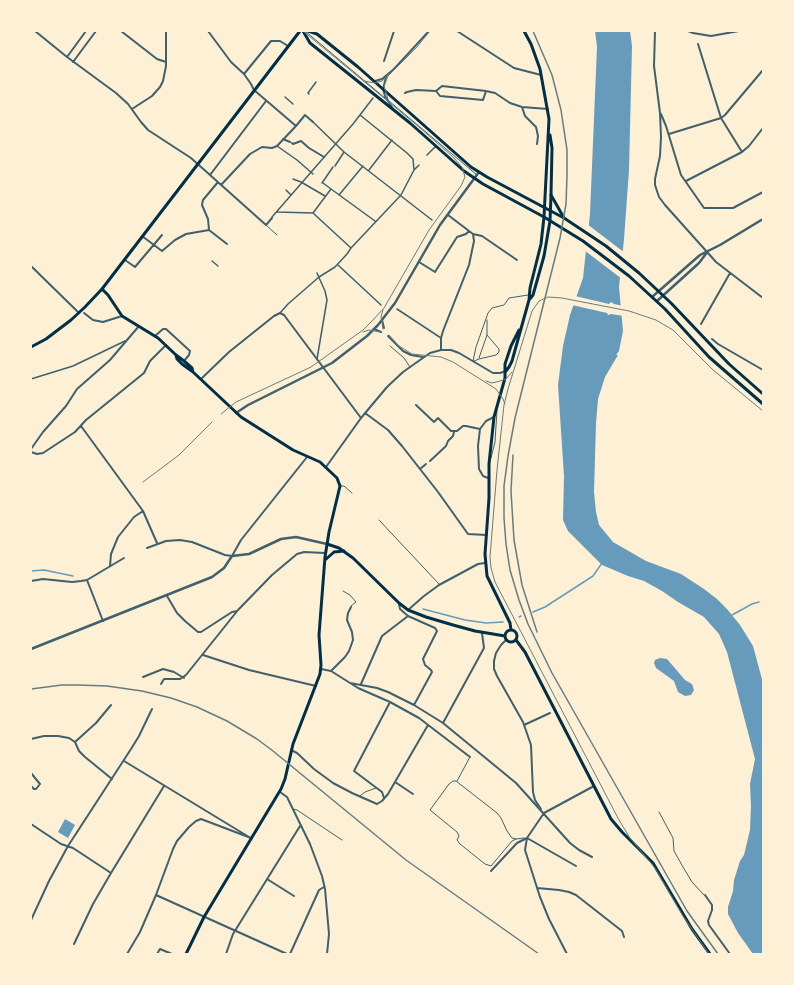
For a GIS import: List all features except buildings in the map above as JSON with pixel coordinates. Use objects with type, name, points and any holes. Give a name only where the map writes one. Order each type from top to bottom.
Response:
[{"type":"main road","points":[[31,346],[54,333],[79,313],[102,289],[288,46],[303,31],[310,43],[395,111],[457,165],[551,210],[585,232],[631,266],[659,290],[729,364],[763,394]]},
{"type":"main road","points":[[308,31],[317,34],[373,81],[464,161],[477,175],[583,241],[629,276],[657,301],[709,357],[763,404]]},
{"type":"main road","points":[[524,31],[531,44],[541,75],[548,109],[552,148],[551,210],[547,243],[538,279],[533,295],[529,300],[521,327],[505,364],[505,378],[494,417],[489,464],[489,498],[484,558],[488,579],[510,623],[511,630],[516,633],[516,640],[525,652],[611,819],[653,863],[692,929],[710,954]]},
{"type":"main road","points":[[529,300],[528,295],[540,244],[544,217],[549,128]]},
{"type":"main road","points":[[551,196],[564,218]]},
{"type":"main road","points":[[102,289],[108,295],[122,316],[155,336],[176,355],[184,360],[192,368],[193,372]]},
{"type":"main road","points":[[176,355],[177,359],[182,364],[193,372],[236,413],[278,441],[307,457],[314,459],[326,467],[337,478],[340,486],[325,554],[319,635],[321,669],[316,686],[303,715],[291,750],[285,779],[280,792],[204,917],[186,954]]},
{"type":"main road","points":[[327,544],[344,551],[398,603],[408,610],[431,619],[482,632],[505,636]]},
{"type":"main road","points":[[325,560],[334,552],[344,551]]},
{"type":"main road","points":[[511,630],[507,632],[505,636],[506,640],[510,642],[516,640]]},
{"type":"street","points":[[35,31],[67,58],[116,93],[132,109],[148,130],[187,155],[266,225],[301,182],[336,144],[373,98]]},
{"type":"street","points":[[67,58],[86,31]]},
{"type":"street","points":[[73,62],[96,31]]},
{"type":"street","points":[[121,31],[157,59],[166,62]]},
{"type":"street","points":[[132,109],[152,96],[163,81],[166,62],[166,31]]},
{"type":"street","points":[[208,31],[231,62],[244,74],[254,90],[296,126]]},
{"type":"street","points":[[384,61],[394,31]]},
{"type":"street","points":[[373,81],[379,81],[387,76],[429,31]]},
{"type":"street","points":[[457,31],[510,66],[521,71],[541,75]]},
{"type":"street","points":[[655,31],[655,72],[662,137],[655,179],[657,192],[665,205],[716,262],[763,298]]},
{"type":"street","points":[[688,31],[711,36],[739,31]]},
{"type":"street","points":[[244,74],[271,41],[280,41],[288,46]]},
{"type":"street","points":[[698,44],[721,118],[742,152]]},
{"type":"street","points":[[669,134],[721,118],[763,70]]},
{"type":"street","points":[[387,76],[383,83],[383,90],[386,99],[395,111]]},
{"type":"street","points":[[309,94],[308,93],[316,82]]},
{"type":"street","points":[[405,93],[416,90],[436,91],[442,86],[486,91],[495,93],[510,103],[522,107],[548,109]]},
{"type":"street","points":[[436,91],[440,96],[483,100],[486,91]]},
{"type":"street","points":[[285,96],[293,104]]},
{"type":"street","points":[[210,175],[266,101]]},
{"type":"street","points":[[522,107],[525,116],[536,127],[538,136],[537,144]]},
{"type":"street","points":[[660,113],[669,134],[680,170],[704,208],[733,208],[763,192]]},
{"type":"street","points":[[221,185],[250,154],[262,147],[272,148],[277,146],[305,115],[344,152],[432,220]]},
{"type":"street","points":[[360,115],[392,140],[413,159],[414,170]]},
{"type":"street","points":[[686,181],[742,152],[749,146],[763,128]]},
{"type":"street","points":[[283,138],[293,144],[301,142],[324,157]]},
{"type":"street","points":[[369,170],[392,140]]},
{"type":"street","points":[[277,146],[297,160],[313,174]]},
{"type":"street","points":[[428,155],[436,146]]},
{"type":"street","points":[[344,152],[322,183],[376,221]]},
{"type":"street","points":[[340,195],[363,166]]},
{"type":"street","points":[[201,380],[229,352],[274,316],[280,313],[319,277],[338,265],[351,248],[400,195],[414,170],[418,166],[420,168]]},
{"type":"street","points":[[236,413],[243,407],[323,368],[358,344],[374,329],[395,303],[435,233],[477,175]]},
{"type":"street","points":[[293,179],[325,196]]},
{"type":"street","points":[[218,182],[204,200],[202,205],[208,219],[209,230],[227,244]]},
{"type":"street","points":[[313,213],[331,189]]},
{"type":"street","points":[[286,190],[291,195]]},
{"type":"street","points":[[276,212],[313,213],[351,248]]},
{"type":"street","points":[[448,215],[468,231],[482,236],[517,260]]},
{"type":"street","points":[[652,297],[696,257],[708,252],[763,219]]},
{"type":"street","points":[[142,236],[162,251],[175,240],[186,234],[209,230]]},
{"type":"street","points":[[419,262],[435,272],[457,237],[466,234],[468,231]]},
{"type":"street","points":[[124,259],[135,267],[162,234]]},
{"type":"street","points":[[441,350],[441,338],[469,265],[474,241],[473,234]]},
{"type":"street","points":[[657,301],[699,263],[708,252]]},
{"type":"street","points":[[212,261],[218,266]]},
{"type":"street","points":[[338,265],[381,305]]},
{"type":"street","points":[[31,266],[79,313]]},
{"type":"street","points":[[317,273],[325,291],[326,300],[317,360]]},
{"type":"street","points":[[701,324],[730,273]]},
{"type":"street","points":[[373,304],[376,301]]},
{"type":"street","points":[[397,309],[441,338]]},
{"type":"street","points":[[84,313],[93,320],[103,322],[122,316]]},
{"type":"street","points":[[280,313],[284,315],[361,418]]},
{"type":"street","points":[[382,320],[384,328]]},
{"type":"street","points":[[138,326],[116,354],[77,389],[66,406],[43,432],[31,450],[37,454],[43,453],[63,440],[144,372],[150,361],[166,345]]},
{"type":"street","points":[[155,336],[163,329],[168,330],[190,351],[189,355],[184,360]]},
{"type":"street","points":[[374,329],[381,332]]},
{"type":"street","points":[[388,336],[398,347],[408,354],[424,357]]},
{"type":"street","points":[[712,339],[763,370]]},
{"type":"street","points":[[31,378],[73,366],[127,340]]},
{"type":"street","points":[[326,467],[361,418],[393,381],[430,353],[441,350],[455,351],[493,373],[506,371]]},
{"type":"street","points":[[416,405],[434,422],[438,418],[454,432]]},
{"type":"street","points":[[365,413],[388,430],[420,469],[468,534],[486,534]]},
{"type":"street","points":[[489,479],[483,476],[479,468],[478,446],[480,430],[486,421],[494,417]]},
{"type":"street","points":[[81,426],[143,511],[157,544]]},
{"type":"street","points":[[430,461],[446,446],[454,432],[463,426],[480,430]]},
{"type":"street","points":[[31,649],[216,576],[227,565],[241,540],[307,457]]},
{"type":"street","points":[[420,469],[426,464]]},
{"type":"street","points":[[110,566],[111,554],[118,537],[134,517],[143,511]]},
{"type":"street","points":[[147,548],[171,540],[186,540],[225,555],[232,556],[249,554],[275,541],[288,537],[327,544]]},
{"type":"street","points":[[161,684],[164,679],[184,678],[238,610],[272,575],[298,554],[304,552],[318,552],[325,554]]},
{"type":"street","points":[[31,581],[43,579],[77,582],[87,580],[124,558]]},
{"type":"street","points":[[408,610],[422,597],[439,585],[478,564],[485,563]]},
{"type":"street","points":[[87,580],[103,621]]},
{"type":"street","points":[[167,596],[177,613],[198,632],[202,632],[232,612],[238,610]]},
{"type":"street","points":[[398,603],[400,609],[408,616],[435,628],[437,631],[424,659],[424,664],[432,672],[414,705]]},
{"type":"street","points":[[331,671],[345,657],[353,640],[352,632],[347,620],[348,612],[351,607]]},
{"type":"street","points":[[361,684],[382,636],[408,616]]},
{"type":"street","points":[[443,723],[484,648],[482,632]]},
{"type":"street","points":[[506,640],[501,645],[494,658],[494,669],[524,725],[531,745],[533,792],[535,800],[544,813]]},
{"type":"street","points":[[203,654],[249,670],[316,686]]},
{"type":"street","points":[[143,677],[163,669],[174,672],[184,678]]},
{"type":"street","points":[[321,669],[331,671],[358,688],[390,702],[419,718],[470,757]]},
{"type":"street","points":[[350,683],[361,684],[388,692],[414,705],[443,723],[516,783],[570,843],[592,857]]},
{"type":"street","points":[[384,798],[382,792],[354,771],[390,702]]},
{"type":"street","points":[[75,742],[111,705]]},
{"type":"street","points":[[31,920],[49,880],[68,846],[124,761],[139,736],[152,709]]},
{"type":"street","points":[[524,725],[550,713]]},
{"type":"street","points":[[291,750],[333,784],[377,804],[384,798],[395,782],[428,725]]},
{"type":"street","points":[[31,739],[44,736],[69,738],[75,742],[79,751],[85,757],[112,779]]},
{"type":"street","points":[[124,761],[252,838]]},
{"type":"street","points":[[31,773],[40,784],[36,789],[31,786]]},
{"type":"street","points":[[395,782],[413,794]]},
{"type":"street","points":[[74,944],[93,904],[164,786]]},
{"type":"street","points":[[567,954],[546,912],[525,850],[527,838],[544,813],[594,786]]},
{"type":"street","points":[[280,792],[286,797],[293,809],[320,868],[324,887],[329,934],[327,954]]},
{"type":"street","points":[[127,954],[140,932],[173,849],[184,832],[196,821],[201,819],[252,838]]},
{"type":"street","points":[[31,824],[61,844],[73,848],[111,873]]},
{"type":"street","points":[[226,954],[235,931],[301,825]]},
{"type":"street","points":[[527,838],[576,866]]},
{"type":"street","points":[[492,871],[517,843],[527,838]]},
{"type":"street","points":[[267,879],[294,896]]},
{"type":"street","points":[[156,895],[288,954],[319,890],[324,887]]},
{"type":"street","points":[[537,888],[559,890],[576,895],[622,931],[624,937]]},
{"type":"street","points":[[705,896],[712,905],[712,910],[708,921],[709,925],[730,954]]},
{"type":"street","points":[[157,954],[160,949],[172,954]]},
{"type":"lane","points":[[303,31],[477,175]]},
{"type":"lane","points":[[266,225],[277,235]]},
{"type":"lane","points":[[473,361],[490,310],[494,307],[504,305],[509,298],[528,295]]},
{"type":"lane","points":[[479,359],[487,335],[487,318]]},
{"type":"lane","points":[[473,361],[496,355],[499,352],[499,349],[487,335]]},
{"type":"lane","points":[[390,346],[404,358],[410,367]]},
{"type":"lane","points":[[489,464],[495,442],[498,413],[496,406]]},
{"type":"lane","points":[[340,486],[344,486],[352,493]]},
{"type":"lane","points":[[379,520],[439,585]]},
{"type":"lane","points":[[343,591],[350,595],[356,602],[351,607]]},
{"type":"lane","points":[[470,757],[456,781],[449,784],[430,810],[457,832],[459,836],[457,840],[460,844],[485,864],[491,866],[508,845],[516,839]]},
{"type":"lane","points":[[456,781],[497,813],[503,820],[507,831],[512,838],[527,838]]},
{"type":"lane","points":[[360,796],[365,792],[377,788]]},
{"type":"lane","points":[[293,809],[297,810],[342,840]]},
{"type":"lane","points":[[659,812],[672,838],[674,852],[692,882],[705,896]]},
{"type":"water","points":[[595,31],[630,31],[632,46],[629,170],[619,287],[623,331],[619,351],[616,355],[618,355],[605,377],[598,399],[594,492],[596,512],[599,525],[613,542],[646,561],[681,574],[717,599],[740,625],[753,646],[763,683],[763,954],[753,954],[738,933],[728,914],[728,907],[733,891],[734,880],[740,861],[744,855],[750,830],[750,784],[755,759],[727,652],[719,634],[704,617],[662,591],[644,581],[602,565],[568,531],[563,520],[564,476],[558,385],[563,346],[570,315],[583,278],[590,214],[597,47]]},
{"type":"water","points":[[660,658],[667,659],[685,680],[692,684],[694,690],[691,695],[685,696],[678,692],[674,681],[656,668],[654,663],[655,660]]},
{"type":"water","points":[[65,819],[75,825],[68,838],[58,832]]},
{"type":"pier","points":[[587,224],[625,253],[622,279],[584,250]]},
{"type":"pier","points":[[575,296],[609,304],[611,302],[623,306],[624,316],[608,315],[607,313],[572,305]]},
{"type":"waterway","points":[[533,612],[545,607],[593,576],[602,563]]},
{"type":"waterway","points":[[31,571],[44,570],[73,576]]},
{"type":"waterway","points":[[732,615],[752,604],[759,602]]},
{"type":"waterway","points":[[423,609],[465,620],[486,623],[503,622]]},
{"type":"tram line","points":[[221,414],[236,402],[311,367],[363,330],[384,308],[429,230],[461,186],[465,177],[462,167],[453,157],[303,31]]},
{"type":"tram line","points":[[364,81],[375,83],[382,81],[416,48],[430,31]]},
{"type":"tram line","points":[[388,76],[384,86],[388,99]]},
{"type":"tram line","points":[[709,954],[683,916],[655,868],[630,838],[619,820],[495,582],[490,557],[497,470],[504,405],[508,389],[532,311],[539,301],[548,297],[562,298],[629,311],[656,320],[673,330],[712,369],[763,411]]},
{"type":"tram line","points":[[383,310],[381,317],[383,329]]},
{"type":"tram line","points":[[363,332],[369,330],[380,332]]},
{"type":"tram line","points":[[389,335],[399,346],[412,354],[441,357],[453,362],[496,389],[505,404]]},
{"type":"tram line","points":[[486,381],[492,383],[506,379],[512,372]]},
{"type":"tram line","points":[[143,482],[179,455],[212,422]]},
{"type":"railway","points":[[533,31],[552,75],[561,110],[567,150],[566,204],[560,238],[515,418],[508,456],[504,486],[504,518],[510,570],[528,624],[552,673],[687,911],[718,954]]},
{"type":"railway","points":[[513,455],[511,491],[514,540],[522,585],[537,632]]},
{"type":"railway","points":[[31,689],[62,685],[78,685],[107,686],[142,691],[171,698],[197,707],[227,721],[257,739],[273,751],[406,860],[539,954]]}]
